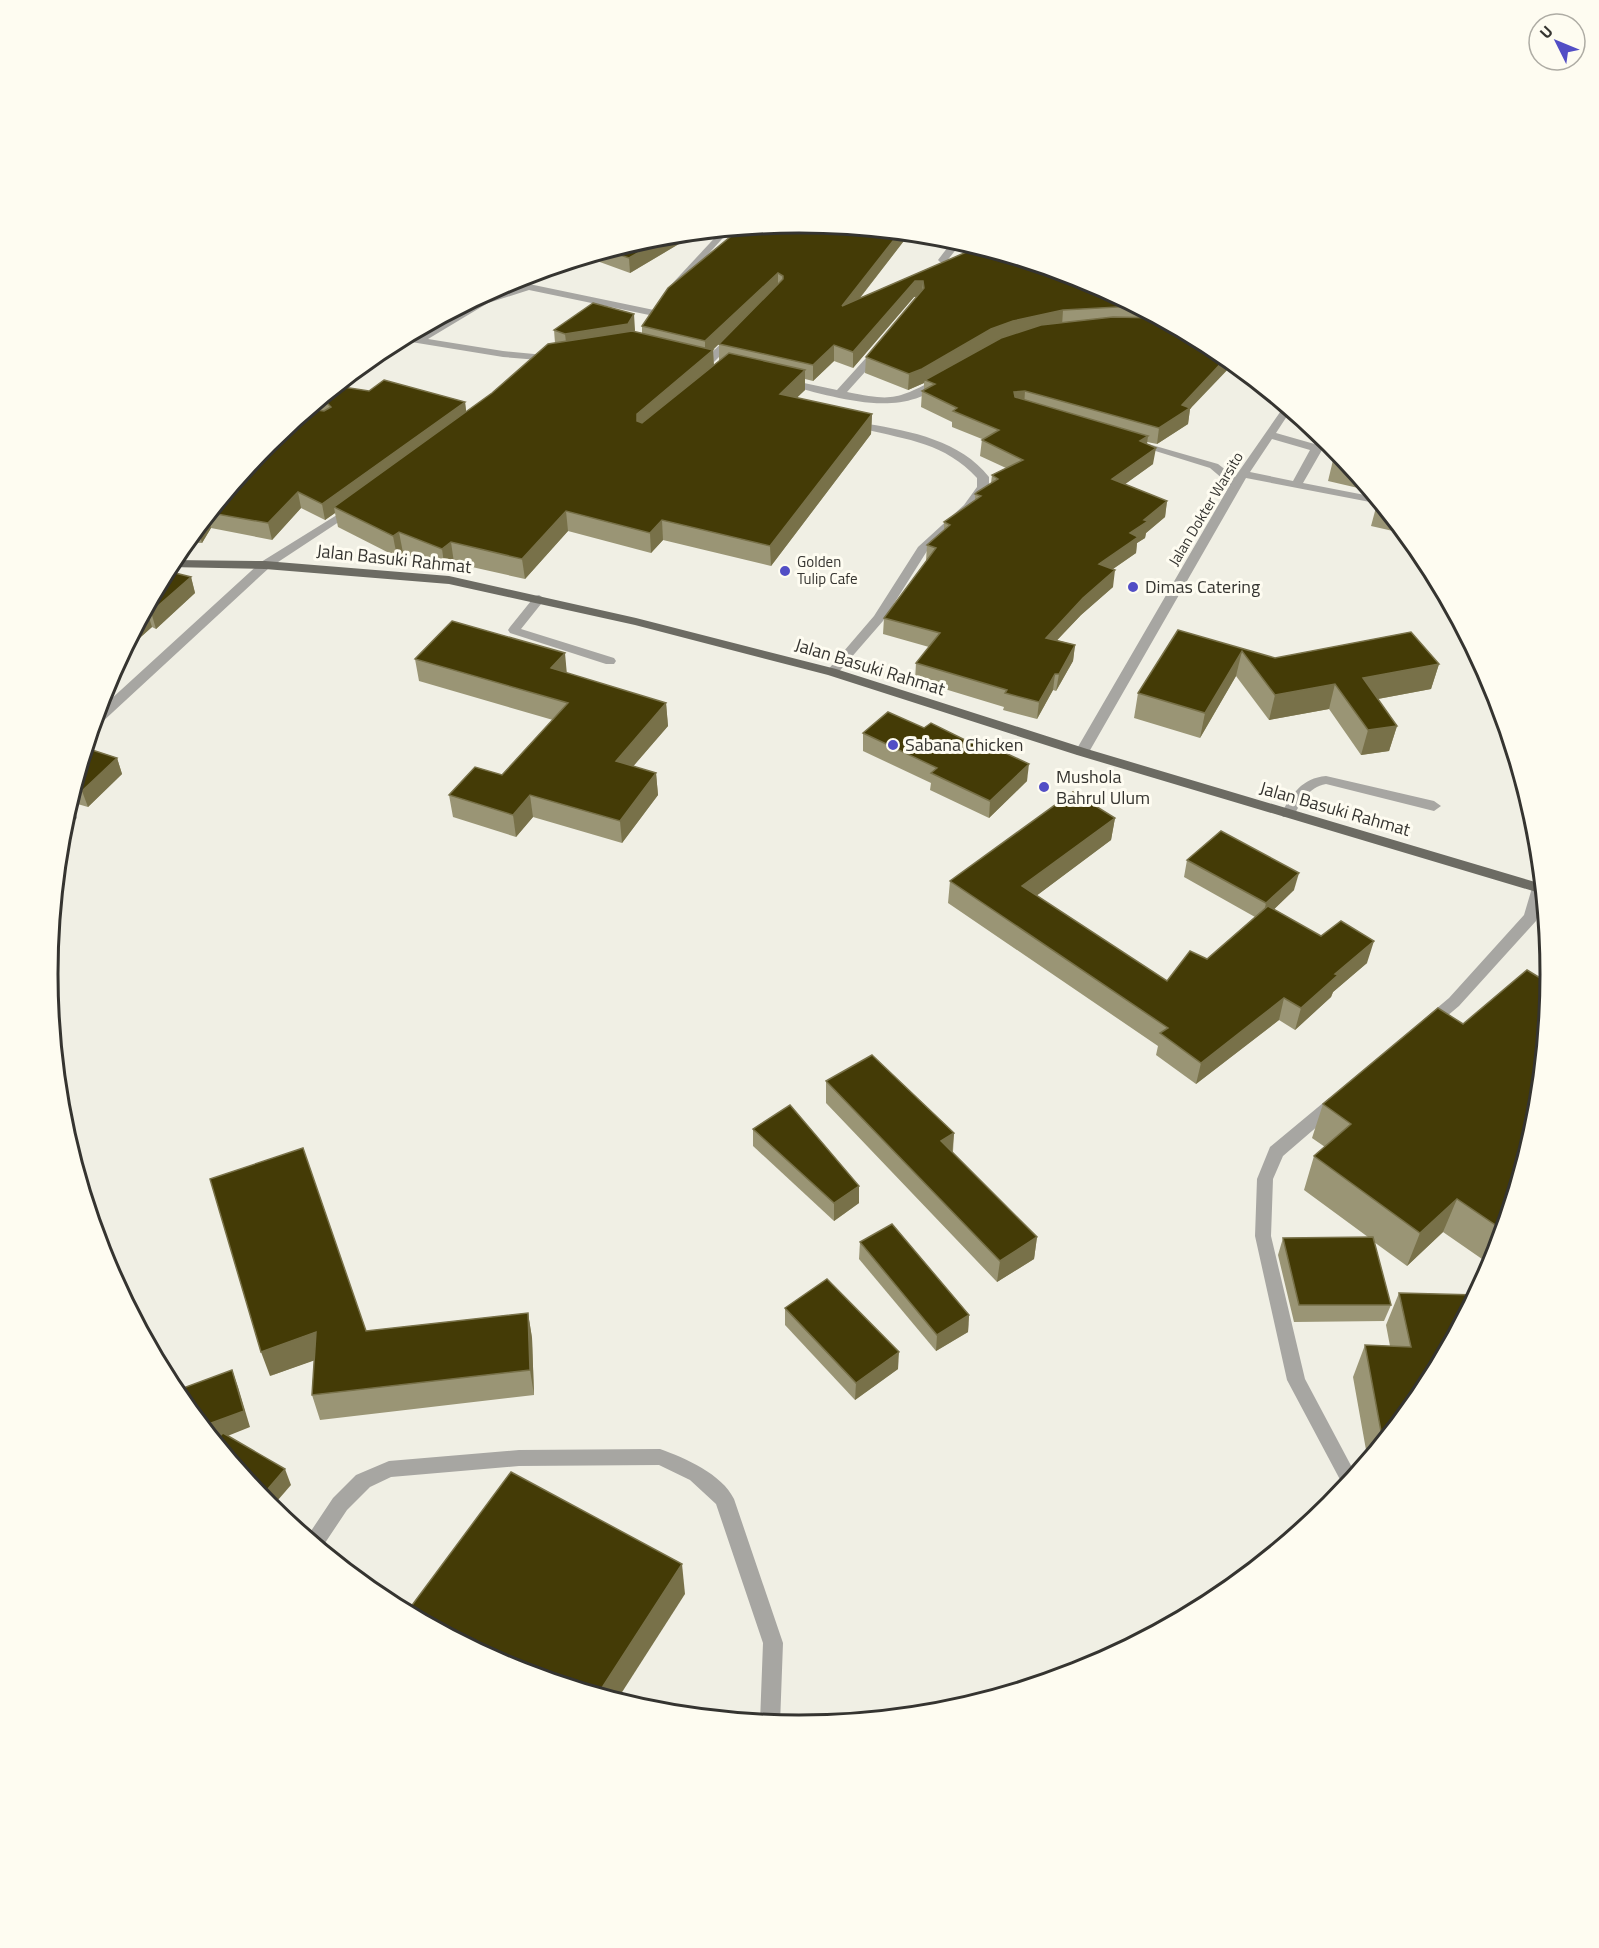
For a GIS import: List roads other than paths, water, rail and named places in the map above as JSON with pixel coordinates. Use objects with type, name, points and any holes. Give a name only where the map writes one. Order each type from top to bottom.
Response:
[{"type":"main road","name":"Jalan Basuki Rahmat","points":[[182,564],[265,565],[449,580],[539,599],[832,672],[1082,752],[1535,886]]},
{"type":"street","points":[[649,323],[660,305],[718,238]]},
{"type":"street","points":[[943,260],[951,249]]},
{"type":"street","points":[[515,289],[529,287],[660,305]]},
{"type":"street","points":[[419,341],[450,321]]},
{"type":"street","points":[[707,362],[739,332]]},
{"type":"street","points":[[416,340],[539,363],[566,356]]},
{"type":"street","points":[[839,394],[886,341]]},
{"type":"street","points":[[778,380],[881,402],[896,402],[906,399],[951,374]]},
{"type":"street","name":"Jalan Dokter Warsito","points":[[1082,752],[1240,479],[1284,413]]},
{"type":"street","points":[[832,672],[879,618],[922,549],[968,507],[983,487],[983,477],[966,459],[903,433],[868,427]]},
{"type":"street","points":[[1270,435],[1314,447],[1316,450],[1297,484]]},
{"type":"street","points":[[1122,440],[1214,466],[1240,479],[1297,484],[1368,499]]},
{"type":"street","points":[[108,709],[265,565],[359,504]]},
{"type":"street","points":[[539,599],[514,630],[610,661]]},
{"type":"street","points":[[1288,814],[1299,794],[1316,780],[1326,780],[1434,806]]},
{"type":"street","points":[[1418,1032],[1454,1002],[1531,917],[1536,901]]},
{"type":"street","points":[[1346,1474],[1296,1380],[1263,1236],[1265,1179],[1276,1152],[1347,1092]]},
{"type":"street","points":[[318,1537],[340,1504],[363,1481],[389,1469],[519,1458],[660,1457],[697,1474],[724,1499],[772,1643],[770,1714]]},
{"type":"place","name":"Golden Tulip Cafe","points":[[785,571]]},
{"type":"place","name":"Dimas Catering","points":[[1133,587]]},
{"type":"place","name":"Sabana Chicken","points":[[893,745]]},
{"type":"place","name":"Mushola Bahrul Ulum","points":[[1044,787]]}]
